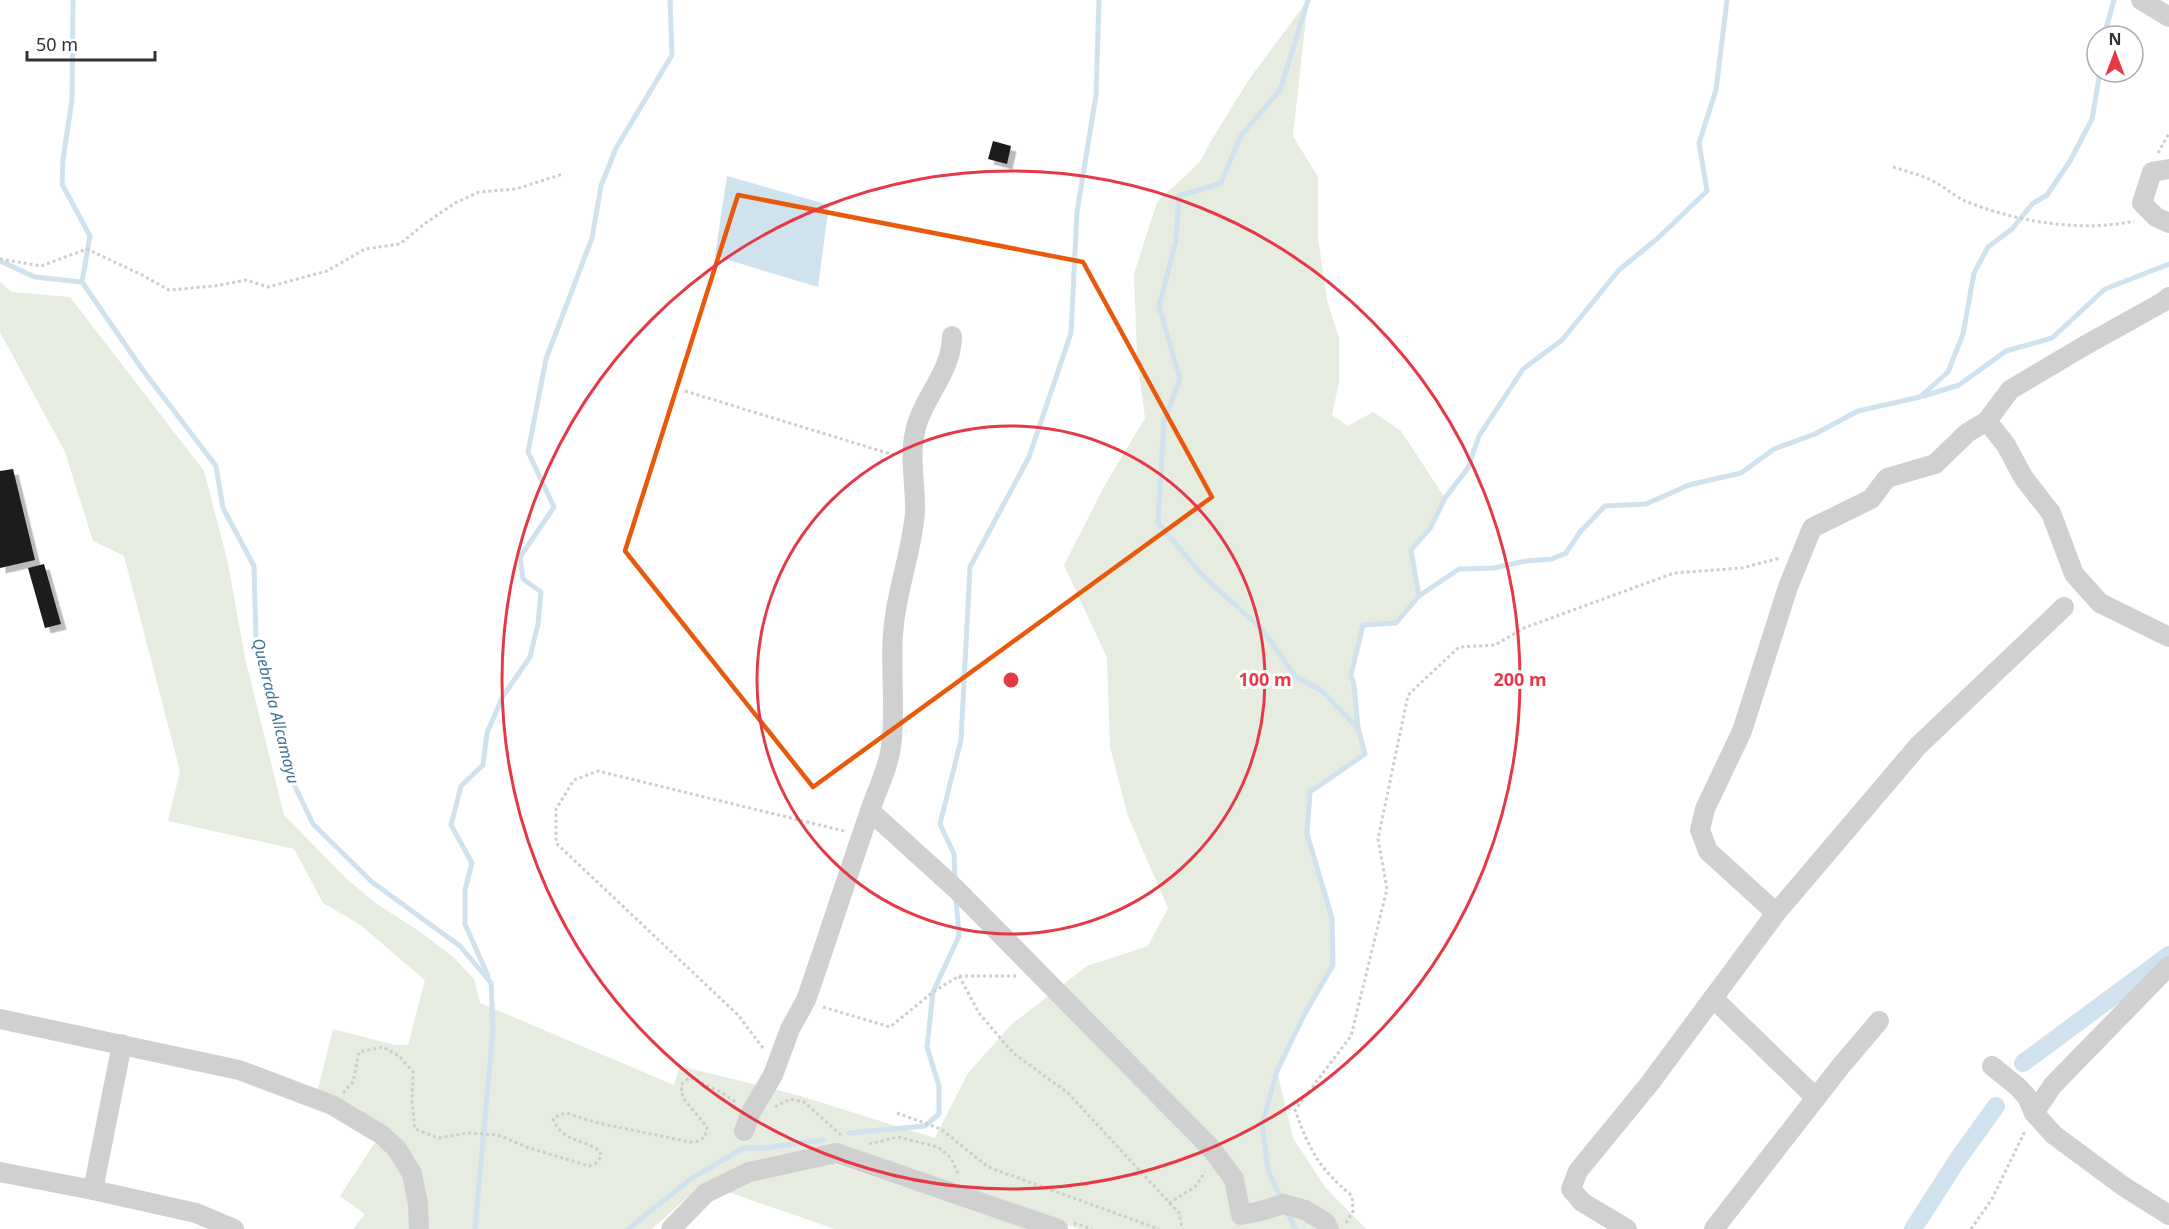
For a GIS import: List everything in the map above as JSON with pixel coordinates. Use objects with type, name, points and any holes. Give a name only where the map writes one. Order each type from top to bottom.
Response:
[{"type":"street","points":[[2140,0],[2169,17]]},
{"type":"street","points":[[2162,220],[2142,203],[2152,172],[2169,169]]},
{"type":"street","points":[[1776,913],[1708,851],[1700,830],[1705,809],[1743,731],[1788,587],[1812,528],[1871,499],[1887,478],[1935,464],[1967,433],[1987,422],[2010,390],[2166,300]]},
{"type":"street","points":[[744,1131],[751,1112],[773,1076],[790,1029],[806,1000],[870,811],[887,770],[891,745],[892,648],[895,615],[915,514],[914,433],[923,405],[938,382],[952,350],[952,336]]},
{"type":"street","points":[[1987,422],[2006,445],[2023,477],[2051,513],[2074,574],[2100,603],[2169,638]]},
{"type":"street","points":[[1627,1229],[1582,1202],[1570,1189],[1578,1171],[1650,1083],[1776,913],[1918,746],[2064,607]]},
{"type":"street","points":[[870,811],[956,889],[1216,1155],[1234,1179],[1241,1215],[1261,1212],[1283,1204],[1305,1210],[1324,1222],[1329,1229]]},
{"type":"street","points":[[2034,1113],[2053,1084],[2166,973]]},
{"type":"street","points":[[1713,998],[1816,1098]]},
{"type":"street","points":[[0,1019],[239,1070],[332,1105],[382,1135],[397,1149],[412,1174],[418,1204],[419,1229]]},
{"type":"street","points":[[1714,1229],[1879,1021]]},
{"type":"street","points":[[93,1190],[122,1044]]},
{"type":"street","points":[[1992,1066],[2027,1097],[2034,1113],[2054,1136],[2123,1186],[2169,1215]]},
{"type":"street","points":[[671,1229],[706,1193],[749,1172],[836,1154],[1058,1229]]},
{"type":"street","points":[[0,1172],[196,1213],[234,1229]]},
{"type":"path","points":[[1893,167],[1915,173],[1938,184],[1960,199],[2007,215],[2079,226],[2162,220]]},
{"type":"path","points":[[0,259],[41,266],[87,249],[142,274],[169,290],[215,286],[246,280],[268,287],[327,271],[365,249],[400,244],[455,203],[479,192],[516,189],[564,174]]},
{"type":"path","points":[[685,390],[913,461]]},
{"type":"path","points":[[1344,1229],[1353,1212],[1352,1196],[1329,1176],[1308,1145],[1295,1110],[1351,1035],[1387,889],[1378,839],[1408,695],[1460,647],[1495,645],[1524,628],[1674,573],[1742,568],[1802,552]]},
{"type":"path","points":[[773,1076],[761,1044],[738,1015],[556,843],[556,809],[573,780],[598,771],[863,836]]},
{"type":"path","points":[[806,1000],[890,1027],[933,992],[959,976],[1041,976]]},
{"type":"path","points":[[959,976],[979,1013],[1012,1053],[1067,1092],[1179,1214],[1182,1229]]},
{"type":"path","points":[[332,1105],[353,1082],[359,1052],[383,1047],[399,1056],[413,1072],[412,1103],[415,1129],[439,1138],[467,1133],[498,1135]]},
{"type":"path","points":[[897,1113],[941,1129],[988,1167],[1159,1229]]},
{"type":"path","points":[[1971,1229],[1992,1199],[2034,1113]]},
{"type":"path","points":[[1168,1203],[1195,1187],[1216,1155]]},
{"type":"highlighted area","points":[[738,195],[1083,262],[1212,497],[813,787],[625,551]]},
{"type":"shaded area","points":[[1308,0],[1293,136],[1318,177],[1318,237],[1327,300],[1339,338],[1339,382],[1332,415],[1348,426],[1373,412],[1401,431],[1445,498],[1431,527],[1411,550],[1419,596],[1396,623],[1363,625],[1351,675],[1358,728],[1365,754],[1310,792],[1307,834],[1332,918],[1333,965],[1304,1015],[1277,1071],[1293,1138],[1325,1187],[1366,1229],[1079,1229],[860,1153],[700,1186],[652,1229],[427,1229],[403,1148],[317,1093],[333,1029],[395,1045],[408,1045],[425,980],[359,924],[323,903],[294,849],[168,821],[180,771],[124,556],[93,541],[65,452],[0,332],[0,281],[11,292],[70,297],[204,471],[228,563],[245,658],[284,815],[348,880],[377,904],[452,956],[474,979],[480,1003],[674,1085],[680,1066],[797,1095],[935,1138],[968,1073],[1012,1024],[1087,966],[1148,946],[1168,908],[1128,816],[1110,747],[1107,658],[1064,565],[1105,485],[1145,418],[1137,358],[1134,274],[1157,202],[1200,162],[1250,78]]},
{"type":"shaded area","points":[[378,1138],[408,1178],[413,1229],[353,1229],[365,1214],[340,1196]]},
{"type":"shaded area","points":[[829,1162],[1028,1229],[835,1229],[722,1190],[753,1175]]},
{"type":"water","points":[[727,176],[829,205],[818,287],[715,256]]},
{"type":"building","points":[[993,141],[1011,146],[1007,164],[988,159]]},
{"type":"building","points":[[13,469],[35,560],[0,568],[0,471]]},
{"type":"building","points":[[44,564],[61,624],[45,628],[28,568]]},
{"type":"waterway","points":[[73,0],[72,100],[63,159],[62,184],[90,236],[82,282]]},
{"type":"waterway","points":[[488,976],[465,924],[465,890],[472,863],[451,825],[461,786],[483,765],[487,733],[503,696],[530,657],[538,624],[541,592],[523,579],[520,557],[554,507],[528,452],[546,359],[592,238],[601,186],[616,148],[672,55],[670,0]]},
{"type":"waterway","points":[[955,880],[954,854],[940,824],[961,740],[970,567],[1029,457],[1071,333],[1077,212],[1096,95],[1099,0]]},
{"type":"waterway","points":[[1282,1201],[1268,1170],[1262,1124],[1277,1071],[1304,1015],[1333,965],[1332,918],[1307,834],[1310,792],[1365,754],[1358,728],[1322,691],[1295,676],[1262,629],[1204,577],[1158,523],[1164,421],[1180,379],[1159,306],[1176,241],[1179,196],[1221,183],[1240,137],[1280,90],[1308,0]]},
{"type":"waterway","points":[[1419,596],[1411,550],[1431,527],[1445,498],[1468,468],[1479,436],[1523,369],[1562,340],[1619,270],[1658,238],[1707,191],[1699,143],[1716,90],[1727,0]]},
{"type":"waterway","points":[[2107,24],[2114,0]]},
{"type":"waterway","points":[[1358,728],[1351,675],[1363,625],[1396,623],[1419,596],[1459,569],[1494,568],[1526,561],[1552,559],[1566,553],[1580,532],[1605,506],[1646,504],[1689,485],[1741,473],[1774,449],[1815,434],[1858,411],[1920,397],[1948,372],[1963,334],[1974,273],[1988,247],[2012,229],[2032,204],[2047,195],[2070,161],[2092,119],[2098,84]]},
{"type":"waterway","name":"Quebrada Allcamayu","points":[[0,261],[35,277],[82,282],[142,369],[216,466],[223,508],[254,566],[256,641],[291,778],[313,824],[372,882],[460,946],[491,983],[493,1030],[475,1229]]},
{"type":"waterway","points":[[1924,396],[1959,385],[2006,351],[2052,338],[2105,289],[2169,264]]},
{"type":"waterway","points":[[849,1133],[925,1126],[939,1114],[939,1086],[927,1047],[933,992],[959,936],[956,899]]},
{"type":"waterway","points":[[2023,1063],[2169,955]]},
{"type":"waterway","points":[[1913,1229],[1958,1159],[1996,1106]]},
{"type":"waterway","points":[[628,1229],[692,1178],[744,1148],[764,1148],[824,1140]]},
{"type":"waterway","points":[[1286,1210],[1296,1229]]}]
